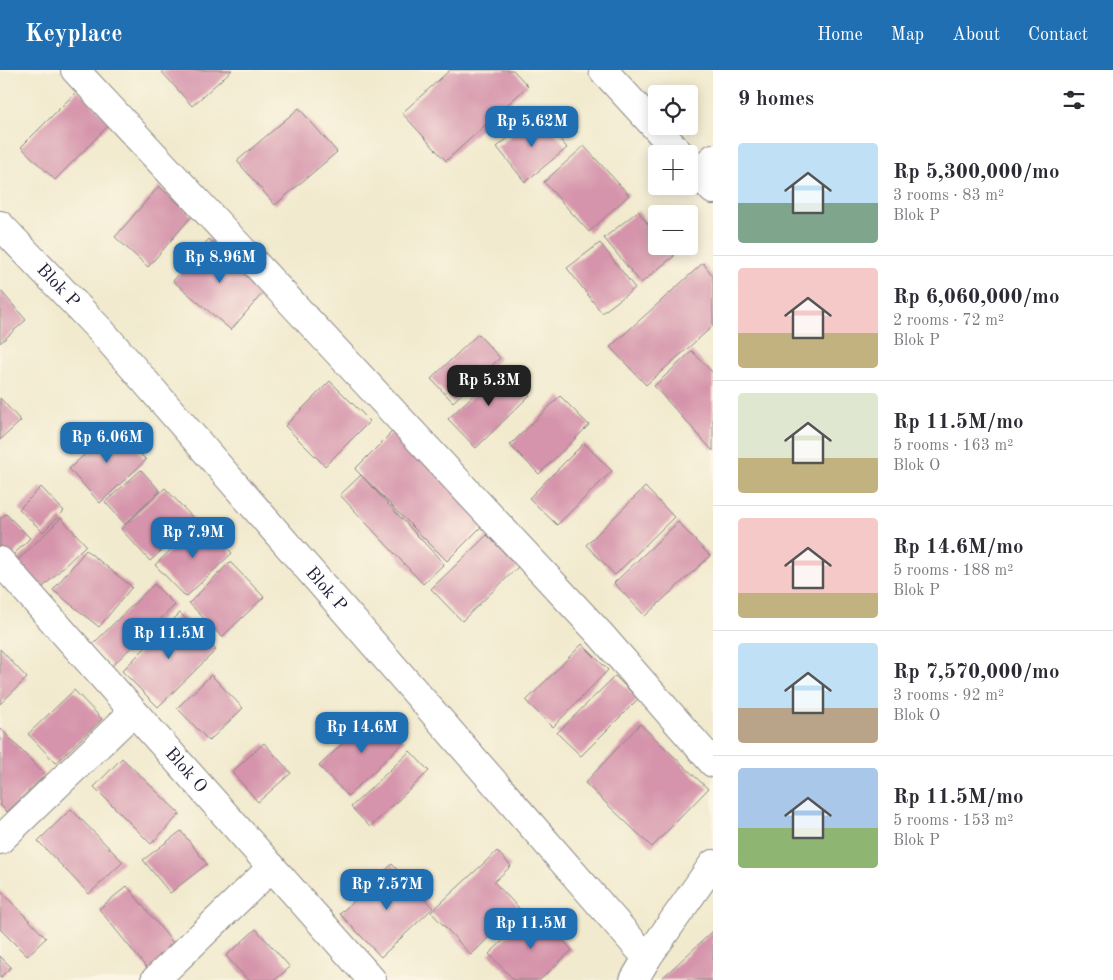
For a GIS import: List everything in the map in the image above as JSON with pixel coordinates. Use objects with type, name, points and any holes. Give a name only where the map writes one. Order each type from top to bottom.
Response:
[{"type":"street","points":[[75,70],[600,634],[713,763]]},
{"type":"street","points":[[603,70],[676,145]]},
{"type":"street","name":"Blok P","points":[[0,225],[102,332],[640,969]]},
{"type":"street","name":"Blok O","points":[[0,561],[372,980]]},
{"type":"street","points":[[0,840],[133,712]]},
{"type":"street","points":[[640,969],[713,864]]},
{"type":"street","points":[[155,980],[272,867]]},
{"type":"building","points":[[164,70],[232,70],[192,106],[162,72]]},
{"type":"building","points":[[450,70],[513,70],[528,86],[446,161],[402,113]]},
{"type":"building","points":[[78,90],[111,123],[55,180],[21,147]]},
{"type":"building","points":[[299,108],[337,152],[275,205],[237,161]]},
{"type":"building","points":[[539,113],[567,148],[525,182],[497,147]]},
{"type":"building","points":[[584,146],[629,195],[589,232],[544,182]]},
{"type":"building","points":[[159,186],[192,216],[148,267],[115,237]]},
{"type":"building","points":[[638,211],[648,224],[648,255],[674,256],[641,283],[604,238]]},
{"type":"building","points":[[209,239],[267,288],[231,330],[173,281]]},
{"type":"building","points":[[600,243],[635,288],[602,313],[567,268]]},
{"type":"building","points":[[703,263],[713,276],[713,326],[646,385],[610,347]]},
{"type":"building","points":[[0,290],[26,320],[0,343]]},
{"type":"building","points":[[478,334],[500,358],[453,402],[431,379]]},
{"type":"building","points":[[692,351],[713,373],[713,451],[654,386]]},
{"type":"building","points":[[503,367],[530,395],[476,448],[448,419]]},
{"type":"building","points":[[330,381],[370,421],[325,466],[285,426]]},
{"type":"building","points":[[560,396],[589,425],[539,474],[510,445]]},
{"type":"building","points":[[0,398],[21,421],[0,440]]},
{"type":"building","points":[[115,426],[146,460],[100,503],[69,469]]},
{"type":"building","points":[[394,430],[486,522],[447,561],[355,469]]},
{"type":"building","points":[[584,443],[612,471],[557,525],[529,498]]},
{"type":"building","points":[[141,470],[160,491],[125,524],[105,502]]},
{"type":"building","points":[[361,475],[444,564],[423,584],[340,495]]},
{"type":"building","points":[[41,487],[64,511],[43,532],[19,509]]},
{"type":"building","points":[[645,487],[674,517],[615,575],[586,545]]},
{"type":"building","points":[[165,488],[195,520],[150,561],[121,529]]},
{"type":"building","points":[[6,514],[30,538],[9,559],[0,550],[0,519]]},
{"type":"building","points":[[61,518],[86,545],[39,591],[14,564]]},
{"type":"building","points":[[201,521],[232,553],[186,597],[155,565]]},
{"type":"building","points":[[678,522],[710,556],[645,616],[614,583]]},
{"type":"building","points":[[487,535],[518,567],[462,621],[431,589]]},
{"type":"building","points":[[86,550],[132,587],[99,627],[53,590]]},
{"type":"building","points":[[230,562],[264,597],[222,637],[189,603]]},
{"type":"building","points":[[154,584],[175,605],[112,666],[92,645]]},
{"type":"building","points":[[180,613],[216,650],[158,707],[122,671]]},
{"type":"building","points":[[582,644],[608,670],[553,727],[526,701]]},
{"type":"building","points":[[0,649],[27,678],[0,704]]},
{"type":"building","points":[[211,675],[243,708],[209,741],[177,708]]},
{"type":"building","points":[[615,676],[638,699],[581,756],[557,733]]},
{"type":"building","points":[[74,690],[102,719],[56,763],[28,734]]},
{"type":"building","points":[[377,711],[405,741],[348,796],[319,766]]},
{"type":"building","points":[[640,724],[708,789],[652,847],[585,783]]},
{"type":"building","points":[[0,728],[45,775],[7,812],[0,805]]},
{"type":"building","points":[[264,743],[291,773],[258,802],[232,772]]},
{"type":"building","points":[[410,751],[429,771],[370,827],[351,807]]},
{"type":"building","points":[[122,758],[180,814],[151,844],[94,787]]},
{"type":"building","points":[[71,809],[123,862],[89,894],[38,841]]},
{"type":"building","points":[[181,831],[207,864],[170,893],[143,860]]},
{"type":"building","points":[[497,851],[511,866],[494,882],[519,908],[471,955],[431,912]]},
{"type":"building","points":[[392,864],[433,908],[381,957],[340,914]]},
{"type":"building","points":[[127,886],[178,949],[150,972],[99,909]]},
{"type":"building","points":[[0,890],[46,938],[27,956],[0,929]]},
{"type":"building","points":[[535,910],[572,950],[540,980],[514,980],[489,954]]},
{"type":"building","points":[[256,929],[290,967],[275,980],[248,980],[226,956]]},
{"type":"building","points":[[713,931],[713,980],[660,980]]},
{"type":"building","points":[[0,956],[11,967],[0,978]]}]
